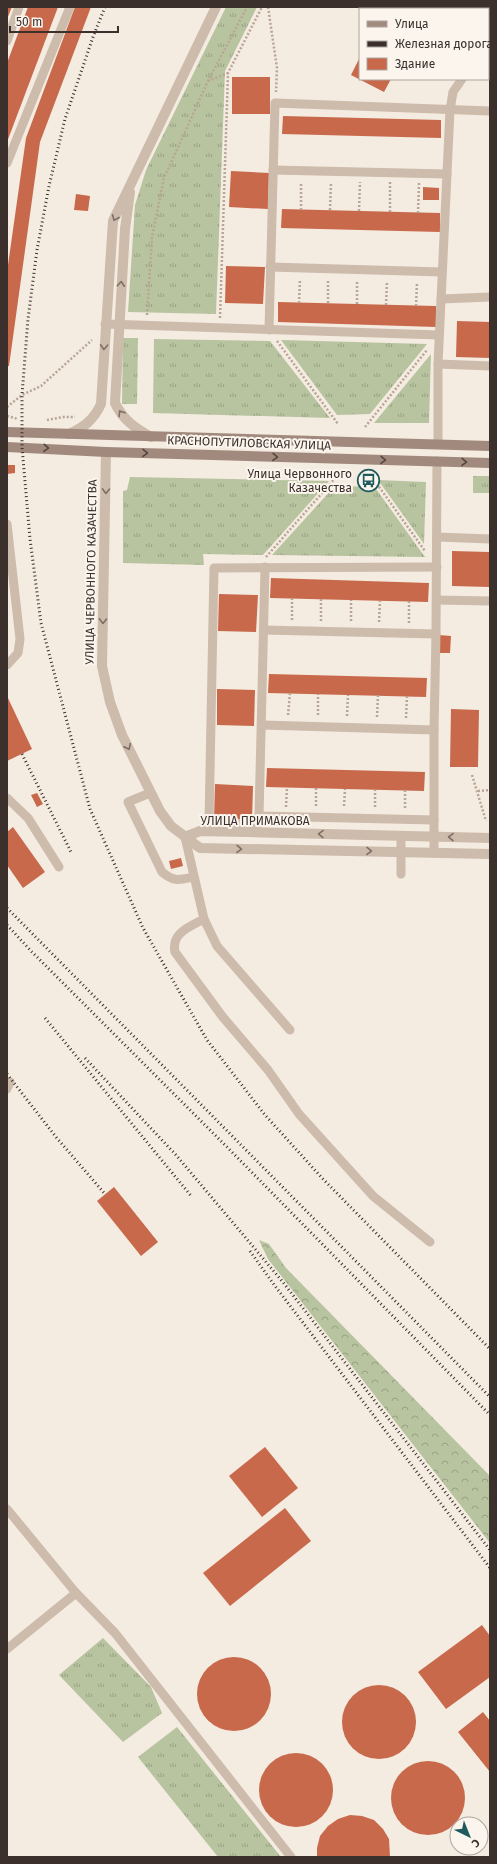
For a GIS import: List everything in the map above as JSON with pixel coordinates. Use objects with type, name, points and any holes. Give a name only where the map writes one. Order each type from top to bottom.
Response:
[{"type":"main road","name":"КРАСНОПУТИЛОВСКАЯ УЛИЦА","points":[[7,432],[490,446]]},
{"type":"main road","name":"КРАСНОПУТИЛОВСКАЯ УЛИЦА","points":[[7,447],[106,452],[490,463]]},
{"type":"street","points":[[70,434],[87,424],[94,417],[101,404],[112,221],[216,7]]},
{"type":"street","points":[[131,182],[125,229],[116,403],[123,417],[130,424],[151,436]]},
{"type":"street","name":"УЛИЦА ЧЕРВОННОГО КАЗАЧЕСТВА","points":[[106,452],[102,666],[110,702],[120,728],[150,792],[160,811],[171,826],[185,838]]},
{"type":"street","name":"УЛИЦА ПРИМАКОВА","points":[[185,838],[200,831],[490,838]]},
{"type":"street","name":"УЛИЦА ПРИМАКОВА","points":[[185,838],[200,848],[490,854]]},
{"type":"lane","points":[[7,41],[19,7]]},
{"type":"lane","points":[[7,166],[70,7]]},
{"type":"lane","points":[[438,444],[438,364],[450,110],[453,92],[461,80]]},
{"type":"lane","points":[[268,330],[275,103],[490,111]]},
{"type":"lane","points":[[273,170],[447,174]]},
{"type":"lane","points":[[270,267],[442,272]]},
{"type":"lane","points":[[441,299],[490,296]]},
{"type":"lane","points":[[105,324],[440,335]]},
{"type":"lane","points":[[438,364],[490,366]]},
{"type":"lane","points":[[434,853],[437,461]]},
{"type":"lane","points":[[7,524],[20,639],[18,653],[7,665]]},
{"type":"lane","points":[[437,538],[490,539]]},
{"type":"lane","points":[[266,567],[259,824],[210,823],[214,568],[266,567],[437,567]]},
{"type":"lane","points":[[436,600],[490,601]]},
{"type":"lane","points":[[264,630],[436,634]]},
{"type":"lane","points":[[262,725],[434,730]]},
{"type":"lane","points":[[150,792],[128,802],[162,872],[170,878],[179,880],[193,877]]},
{"type":"lane","points":[[7,798],[28,818],[59,867]]},
{"type":"lane","points":[[259,816],[434,820]]},
{"type":"lane","points":[[401,836],[401,874]]},
{"type":"lane","points":[[185,838],[204,919],[216,946],[290,1030]]},
{"type":"lane","points":[[204,919],[178,935],[173,945],[175,952],[222,1016],[268,1070],[299,1114],[373,1196],[430,1242]]},
{"type":"lane","points":[[7,1509],[76,1594],[115,1633],[291,1857]]},
{"type":"lane","points":[[7,1649],[76,1594]]},
{"type":"path","points":[[144,325],[147,310],[152,237],[164,178],[208,81],[247,7]]},
{"type":"path","points":[[219,328],[228,73],[262,7]]},
{"type":"path","points":[[268,7],[277,68],[275,103]]},
{"type":"path","points":[[208,81],[228,73]]},
{"type":"path","points":[[301,171],[301,210]]},
{"type":"path","points":[[330,210],[331,172]]},
{"type":"path","points":[[359,211],[360,172]]},
{"type":"path","points":[[390,173],[390,212]]},
{"type":"path","points":[[418,212],[419,174]]},
{"type":"path","points":[[299,303],[300,268]]},
{"type":"path","points":[[328,303],[329,269]]},
{"type":"path","points":[[357,304],[358,270]]},
{"type":"path","points":[[386,305],[388,270]]},
{"type":"path","points":[[416,306],[417,271]]},
{"type":"path","points":[[7,407],[22,395],[41,386],[68,364],[91,343],[98,330],[105,324]]},
{"type":"path","points":[[268,330],[338,424]]},
{"type":"path","points":[[365,427],[440,335]]},
{"type":"path","points":[[266,567],[266,556],[338,476]]},
{"type":"path","points":[[372,477],[437,567]]},
{"type":"path","points":[[291,631],[292,598]]},
{"type":"path","points":[[321,599],[321,632]]},
{"type":"path","points":[[350,632],[351,600]]},
{"type":"path","points":[[379,633],[380,601]]},
{"type":"path","points":[[409,601],[409,633]]},
{"type":"path","points":[[288,726],[290,693]]},
{"type":"path","points":[[317,727],[318,694]]},
{"type":"path","points":[[347,728],[348,695]]},
{"type":"path","points":[[377,728],[378,696]]},
{"type":"path","points":[[406,729],[407,696]]},
{"type":"path","points":[[472,775],[486,822]]},
{"type":"path","points":[[285,816],[287,787]]},
{"type":"path","points":[[316,788],[316,817]]},
{"type":"path","points":[[344,818],[345,789]]},
{"type":"path","points":[[374,819],[375,790]]},
{"type":"path","points":[[404,820],[405,790]]},
{"type":"path","points":[[478,791],[490,790]]},
{"type":"green space","points":[[226,7],[257,7],[225,71],[216,314],[128,312],[135,205],[146,170]]},
{"type":"green space","points":[[123,338],[138,338],[137,404],[122,404]]},
{"type":"green space","points":[[154,339],[270,341],[330,418],[153,413]]},
{"type":"green space","points":[[281,340],[427,344],[370,414],[337,415]]},
{"type":"green space","points":[[431,354],[429,423],[374,423]]},
{"type":"green space","points":[[473,476],[490,476],[490,493],[473,493]]},
{"type":"green space","points":[[130,477],[329,481],[263,555],[203,554],[204,565],[123,563],[123,491],[127,490]]},
{"type":"green space","points":[[378,480],[426,482],[424,544]]},
{"type":"green space","points":[[374,486],[425,557],[272,555],[334,487]]},
{"type":"green space","points":[[259,1240],[269,1244],[286,1268],[490,1476],[490,1543],[268,1259]]},
{"type":"green space","points":[[103,1638],[151,1687],[162,1713],[123,1742],[59,1675]]},
{"type":"green space","points":[[177,1727],[281,1857],[218,1857],[138,1757]]},
{"type":"building","points":[[7,7],[12,7],[7,19]]},
{"type":"building","points":[[28,7],[58,7],[7,142],[7,63]]},
{"type":"building","points":[[75,7],[91,7],[40,142],[9,366],[7,366],[7,272],[26,138]]},
{"type":"building","points":[[384,7],[412,8],[385,8]]},
{"type":"building","points":[[359,59],[359,79],[351,75]]},
{"type":"building","points":[[232,77],[270,77],[270,114],[232,114]]},
{"type":"building","points":[[361,80],[390,80],[384,92]]},
{"type":"building","points":[[283,116],[441,120],[441,138],[282,134]]},
{"type":"building","points":[[231,171],[269,173],[268,209],[229,207]]},
{"type":"building","points":[[423,187],[439,188],[439,200],[423,200]]},
{"type":"building","points":[[76,194],[90,196],[88,211],[74,210]]},
{"type":"building","points":[[282,209],[440,213],[440,232],[281,228]]},
{"type":"building","points":[[226,266],[265,267],[263,304],[225,303]]},
{"type":"building","points":[[278,302],[436,306],[436,327],[278,322]]},
{"type":"building","points":[[457,321],[490,322],[490,358],[456,357]]},
{"type":"building","points":[[7,465],[15,465],[15,473],[7,474]]},
{"type":"building","points":[[452,551],[489,552],[489,587],[452,586]]},
{"type":"building","points":[[271,578],[429,583],[428,602],[270,598]]},
{"type":"building","points":[[219,594],[258,595],[256,632],[218,631]]},
{"type":"building","points":[[439,635],[451,636],[450,653],[438,653]]},
{"type":"building","points":[[269,674],[427,678],[426,697],[268,693]]},
{"type":"building","points":[[217,689],[255,690],[254,726],[217,725]]},
{"type":"building","points":[[7,696],[32,749],[7,761]]},
{"type":"building","points":[[451,709],[479,710],[478,767],[450,767]]},
{"type":"building","points":[[267,768],[425,772],[424,791],[266,787]]},
{"type":"building","points":[[215,784],[253,786],[252,820],[214,819]]},
{"type":"building","points":[[37,793],[43,804],[37,807],[31,795]]},
{"type":"building","points":[[13,827],[45,872],[23,888],[7,865],[7,832]]},
{"type":"building","points":[[181,858],[183,866],[171,869],[169,861]]},
{"type":"building","points":[[114,1187],[158,1242],[141,1256],[97,1201]]},
{"type":"building","points":[[265,1447],[298,1488],[262,1517],[229,1476]]},
{"type":"building","points":[[285,1508],[311,1541],[230,1606],[203,1573]]},
{"type":"building","points":[[482,1625],[490,1636],[490,1677],[446,1709],[418,1672]]},
{"type":"building","points":[[234,1657],[255,1663],[265,1673],[271,1694],[265,1715],[255,1725],[234,1731],[213,1725],[203,1715],[197,1694],[203,1673],[213,1663]]},
{"type":"building","points":[[379,1685],[400,1691],[410,1701],[416,1722],[410,1743],[400,1753],[379,1759],[358,1753],[348,1743],[342,1722],[348,1701],[358,1691]]},
{"type":"building","points":[[483,1712],[490,1721],[490,1772],[458,1732]]},
{"type":"building","points":[[296,1753],[317,1759],[327,1769],[333,1790],[327,1811],[317,1821],[296,1827],[275,1821],[265,1811],[259,1790],[265,1769],[275,1759]]},
{"type":"building","points":[[421,1762],[435,1762],[449,1767],[459,1777],[464,1791],[464,1805],[460,1816],[449,1816],[449,1829],[435,1834],[421,1834],[407,1829],[397,1819],[392,1805],[392,1791],[397,1777],[407,1767]]},
{"type":"building","points":[[350,1815],[362,1816],[374,1820],[383,1829],[389,1839],[390,1857],[317,1857],[317,1848],[320,1836],[328,1826],[338,1819]]},
{"type":"railway","points":[[105,7],[93,37],[65,119],[49,186],[37,250],[28,319],[22,395],[22,447],[30,539],[41,623],[90,809],[143,928],[207,1040],[265,1115],[323,1179],[490,1349]]},
{"type":"railway","points":[[22,754],[71,852]]},
{"type":"railway","points":[[7,908],[490,1397]]},
{"type":"railway","points":[[7,925],[490,1415]]},
{"type":"railway","points":[[45,1018],[192,1197]]},
{"type":"railway","points":[[85,1058],[176,1155],[282,1281],[490,1550]]},
{"type":"railway","points":[[7,1074],[56,1137],[105,1194]]},
{"type":"railway","points":[[250,1251],[490,1568]]},
{"type":"place","name":"Улица Червонного Казачества","points":[[368,481]]}]
